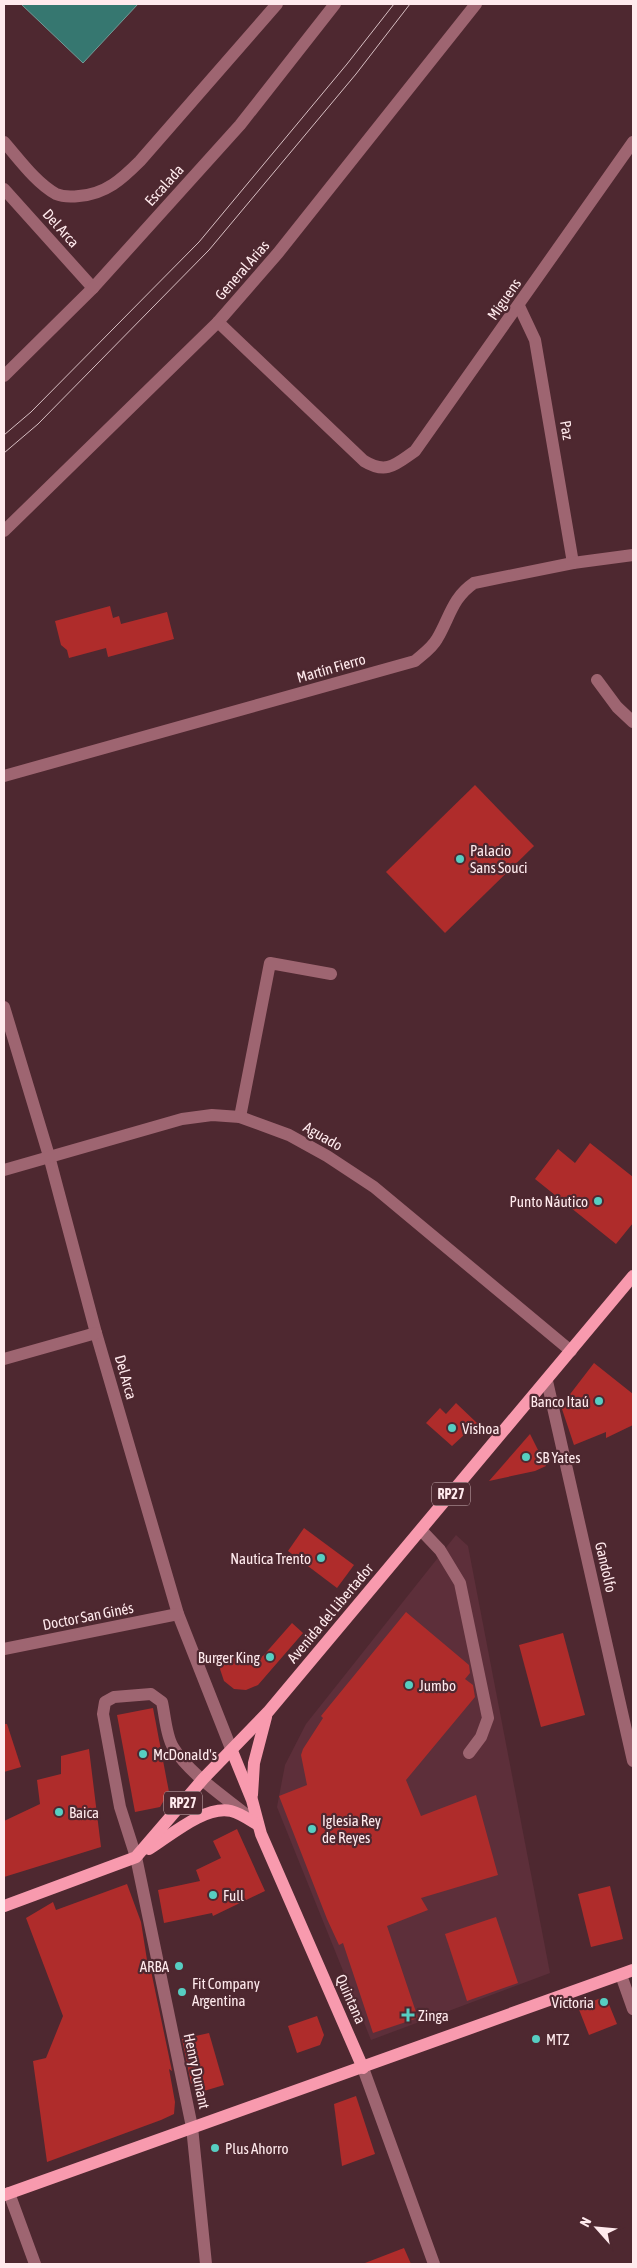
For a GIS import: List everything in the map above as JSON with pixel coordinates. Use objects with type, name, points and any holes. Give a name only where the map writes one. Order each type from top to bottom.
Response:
[{"type":"main road","name":"Avenida del Libertador","points":[[4,1906],[136,1857],[203,1779],[268,1712],[633,1276]]},
{"type":"main road","name":"RP27","points":[[252,1800],[252,1780],[258,1743],[268,1712]]},
{"type":"main road","name":"Quintana","points":[[232,1750],[252,1800],[258,1825],[363,2068]]},
{"type":"main road","name":"RP27","points":[[136,1857],[204,1814],[220,1810],[232,1811],[258,1825]]},
{"type":"main road","points":[[7,2194],[633,1970]]},
{"type":"street","points":[[4,142],[42,183],[57,194],[69,197],[104,192],[119,182],[140,161],[277,4]]},
{"type":"street","name":"Escalada","points":[[4,376],[93,288],[240,125],[335,4]]},
{"type":"street","name":"General Arias","points":[[4,531],[218,322],[278,253],[476,4]]},
{"type":"street","name":"Miguens","points":[[218,322],[364,461],[374,467],[392,468],[415,451],[633,142]]},
{"type":"street","name":"Del Arca","points":[[4,189],[93,288]]},
{"type":"street","name":"Paz","points":[[519,306],[536,340],[573,563]]},
{"type":"street","name":"Martín Fierro","points":[[4,776],[414,661],[433,645],[462,591],[474,582],[573,563],[633,555]]},
{"type":"street","points":[[597,680],[617,707],[633,722]]},
{"type":"street","points":[[240,1117],[270,963],[331,974]]},
{"type":"street","name":"Del Arca","points":[[4,1007],[49,1156],[96,1333],[178,1614],[232,1750]]},
{"type":"street","name":"Aguado","points":[[4,1170],[182,1119],[212,1115],[240,1117],[289,1135],[327,1156],[374,1187],[572,1350]]},
{"type":"street","points":[[4,1359],[96,1333]]},
{"type":"street","name":"Gandolfo","points":[[547,1381],[633,1761]]},
{"type":"street","points":[[420,1530],[440,1550],[460,1583],[488,1718],[481,1737],[469,1753]]},
{"type":"street","name":"Doctor San Ginés","points":[[4,1649],[178,1614]]},
{"type":"street","name":"Henry Dunant","points":[[203,1779],[172,1746],[162,1702],[151,1694],[114,1697],[105,1702],[103,1714],[120,1807],[136,1857],[192,2127],[206,2264]]},
{"type":"street","points":[[203,1779],[258,1825]]},
{"type":"street","points":[[621,1974],[633,2009]]},
{"type":"street","name":"Quintana","points":[[363,2068],[434,2264]]},
{"type":"street","points":[[7,2194],[35,2264]]},
{"type":"shaded area","points":[[456,1535],[468,1546],[550,1973],[371,2040],[277,1807],[285,1765],[306,1724]]},
{"type":"water","points":[[21,4],[138,4],[83,63]]},
{"type":"building","points":[[110,606],[113,618],[119,616],[121,624],[167,612],[174,639],[108,657],[106,648],[69,658],[67,650],[61,645],[55,621]]},
{"type":"building","name":"Palacio Sans Souci","points":[[475,785],[534,846],[445,933],[386,872]]},
{"type":"building","name":"Punto Náutico","points":[[590,1143],[633,1177],[633,1223],[616,1244],[535,1179],[558,1149],[575,1163]]},
{"type":"building","name":"Banco Itaú","points":[[594,1363],[633,1394],[633,1425],[606,1438],[606,1432],[574,1445],[561,1406]]},
{"type":"building","name":"Vishoa","points":[[456,1403],[477,1423],[452,1446],[426,1423],[440,1408],[446,1414]]},
{"type":"building","name":"SB Yates","points":[[530,1434],[546,1466],[535,1471],[489,1481]]},
{"type":"building","name":"Nautica Trento","points":[[304,1528],[354,1565],[337,1588],[288,1551]]},
{"type":"building","points":[[406,1612],[469,1665],[470,1673],[465,1679],[473,1685],[475,1697],[406,1780],[421,1816],[476,1795],[498,1875],[421,1898],[428,1910],[387,1926],[418,2018],[373,2033],[343,1943],[339,1945],[327,1919],[279,1796],[307,1785],[301,1755],[323,1718],[321,1716]]},
{"type":"building","name":"Burger King","points":[[292,1623],[303,1633],[258,1685],[246,1690],[234,1689],[224,1681],[220,1669],[222,1658],[231,1655],[242,1661],[263,1656]]},
{"type":"building","points":[[563,1633],[585,1715],[541,1727],[519,1645]]},
{"type":"building","name":"McDonald's","points":[[153,1708],[169,1792],[160,1807],[135,1812],[117,1715]]},
{"type":"building","points":[[4,1724],[7,1724],[21,1767],[4,1772]]},
{"type":"building","name":"Baica","points":[[89,1749],[101,1847],[4,1877],[4,1821],[40,1804],[37,1780],[61,1774],[61,1756]]},
{"type":"building","points":[[237,1829],[265,1891],[213,1916],[212,1913],[164,1923],[158,1890],[200,1881],[196,1870],[221,1858],[213,1841]]},
{"type":"building","points":[[127,1884],[141,1922],[147,1960],[150,1966],[172,2071],[169,2069],[175,2102],[174,2114],[47,2162],[33,2061],[46,2058],[63,2016],[26,1918],[53,1902],[56,1910]]},
{"type":"building","points":[[610,1886],[623,1939],[591,1947],[578,1894]]},
{"type":"building","points":[[496,1917],[518,1983],[467,2001],[445,1934]]},
{"type":"building","points":[[601,1998],[608,2002],[617,2024],[589,2035],[578,2007]]},
{"type":"building","points":[[317,2016],[324,2035],[320,2045],[297,2053],[288,2026]]},
{"type":"building","points":[[209,2033],[224,2085],[204,2091],[191,2083],[182,2039]]},
{"type":"building","points":[[356,2096],[375,2154],[342,2166],[334,2104]]},
{"type":"building","points":[[404,2248],[411,2264],[365,2263]]},
{"type":"tram line","points":[[4,435],[31,412],[199,242],[347,64],[394,4]]},
{"type":"tram line","points":[[4,453],[38,424],[209,250],[356,74],[410,4]]},
{"type":"place","name":"Palacio Sans Souci","points":[[460,859]]},
{"type":"place","name":"Punto Náutico","points":[[598,1201]]},
{"type":"place","name":"Banco Itaú","points":[[599,1401]]},
{"type":"place","name":"Vishoa","points":[[452,1428]]},
{"type":"place","name":"SB Yates","points":[[526,1457]]},
{"type":"place","name":"Nautica Trento","points":[[321,1558]]},
{"type":"place","name":"Burger King","points":[[270,1657]]},
{"type":"place","name":"Jumbo","points":[[409,1685]]},
{"type":"place","name":"McDonald's","points":[[143,1754]]},
{"type":"place","name":"Baica","points":[[59,1812]]},
{"type":"place","name":"Iglesia Rey de Reyes","points":[[312,1829]]},
{"type":"place","name":"Full","points":[[213,1895]]},
{"type":"place","name":"ARBA","points":[[179,1966]]},
{"type":"place","name":"Fit Company Argentina","points":[[182,1992]]},
{"type":"place","name":"Victoria","points":[[604,2002]]},
{"type":"place","name":"Zinga","points":[[408,2015]]},
{"type":"place","name":"MTZ","points":[[536,2039]]},
{"type":"place","name":"Plus Ahorro","points":[[215,2148]]}]
